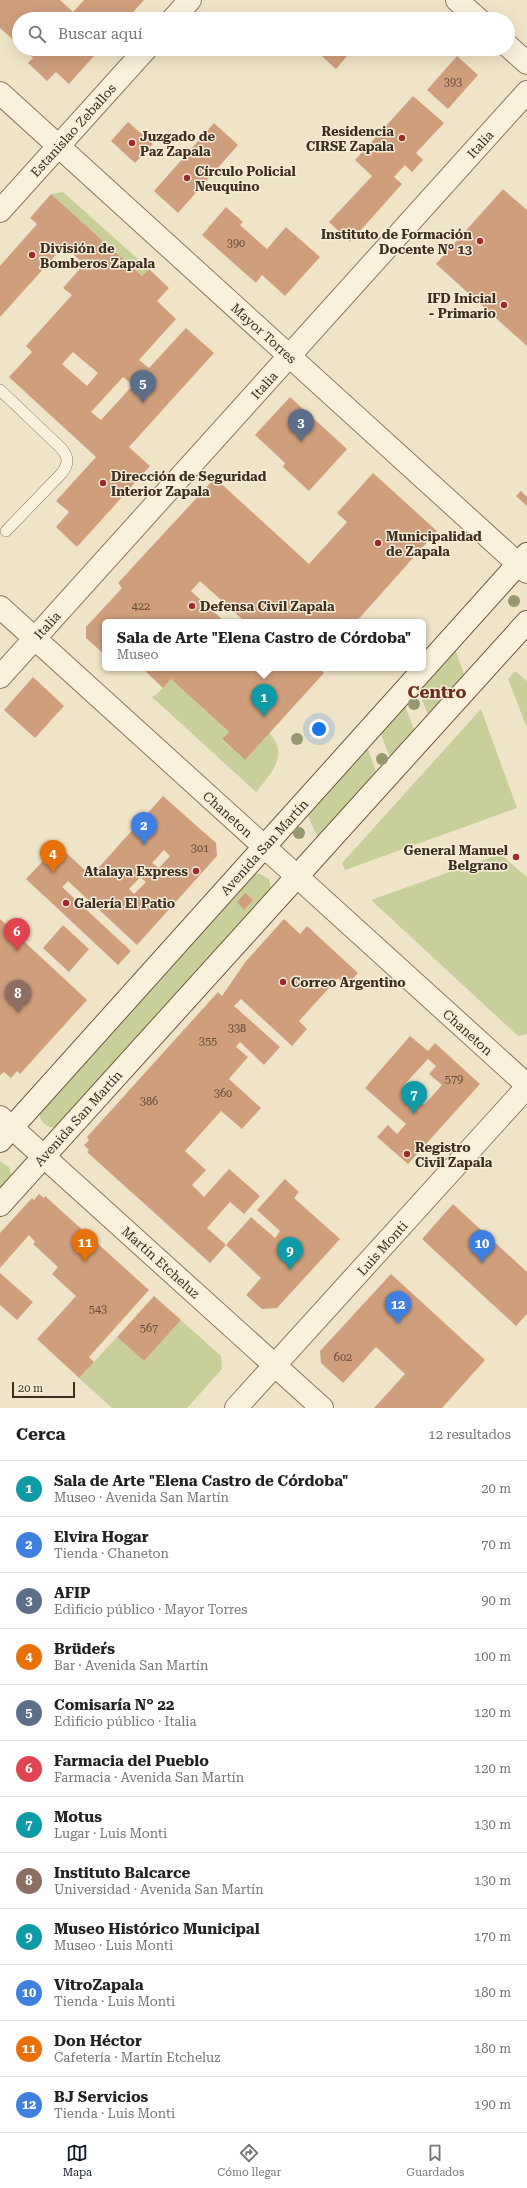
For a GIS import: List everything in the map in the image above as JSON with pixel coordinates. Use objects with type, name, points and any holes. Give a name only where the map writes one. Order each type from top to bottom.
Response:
[{"type":"street","points":[[179,12],[190,0]]},
{"type":"street","points":[[457,0],[470,12]]},
{"type":"street","points":[[515,52],[527,63]]},
{"type":"street","name":"Estanislao Zeballos","points":[[0,211],[140,56]]},
{"type":"street","name":"Italia","points":[[0,677],[527,92]]},
{"type":"street","name":"Mayor Torres","points":[[0,93],[290,356],[524,563]]},
{"type":"street","name":"Avenida San Martín","points":[[426,670],[524,563]]},
{"type":"street","name":"Chaneton","points":[[0,607],[527,1086]]},
{"type":"street","name":"Avenida San Martín","points":[[0,1205],[527,622]]},
{"type":"street","name":"Avenida San Martín","points":[[4,1128],[425,671]]},
{"type":"street","name":"Luis Monti","points":[[236,1408],[527,1086]]},
{"type":"street","name":"Martín Etcheluz","points":[[4,1128],[44,1156],[322,1408]]},
{"type":"lane","points":[[0,390],[61,448],[68,459],[68,464],[61,474],[6,531]]},
{"type":"green space","points":[[63,192],[149,269],[142,276],[51,194]]},
{"type":"green space","points":[[454,646],[466,680],[430,720],[417,687]]},
{"type":"green space","points":[[515,671],[527,681],[527,728],[508,679]]},
{"type":"green space","points":[[171,679],[229,732],[222,740],[245,760],[269,733],[275,741],[278,749],[278,756],[272,771],[256,792],[152,697],[158,693]]},
{"type":"green space","points":[[404,702],[416,735],[392,763],[379,729]]},
{"type":"green space","points":[[481,709],[517,808],[345,870],[342,863]]},
{"type":"green space","points":[[366,744],[378,777],[320,843],[306,811]]},
{"type":"green space","points":[[500,854],[527,877],[527,1034],[518,1036],[371,900]]},
{"type":"green space","points":[[254,873],[260,874],[269,879],[271,890],[58,1128],[50,1127],[44,1124],[40,1118],[39,1110]]},
{"type":"green space","points":[[0,1161],[9,1167],[12,1178],[0,1197]]},
{"type":"green space","points":[[181,1320],[221,1356],[222,1369],[187,1408],[112,1408],[79,1378],[117,1337],[144,1361]]},
{"type":"building","points":[[0,0],[60,0],[73,12],[12,12],[12,39],[0,28]]},
{"type":"building","points":[[84,0],[144,0],[133,12],[73,12]]},
{"type":"building","points":[[31,56],[94,56],[69,84],[56,72],[47,81],[28,63],[33,58]]},
{"type":"building","points":[[322,56],[347,56],[336,69]]},
{"type":"building","points":[[457,56],[478,75],[448,109],[427,90]]},
{"type":"building","name":"Residencia CIRSE Zapala","points":[[413,96],[444,123],[416,153],[423,160],[412,172],[405,165],[394,177],[402,184],[350,242],[329,222],[372,176],[355,160]]},
{"type":"building","name":"Juzgado de Paz Zapala","points":[[128,122],[153,144],[135,163],[111,141]]},
{"type":"building","name":"Círculo Policial Neuquino","points":[[214,123],[238,145],[178,213],[154,191]]},
{"type":"building","name":"IFD Inicial - Primario","points":[[503,189],[527,210],[527,346],[436,264]]},
{"type":"building","points":[[51,194],[142,276],[149,269],[169,288],[157,301],[176,319],[139,360],[149,368],[186,328],[214,353],[129,447],[150,466],[77,547],[56,527],[69,512],[56,501],[96,457],[9,377],[32,352],[26,346],[72,295],[63,288],[84,264],[64,246],[0,317],[0,266],[37,224],[30,218]],"holes":[[[73,352],[98,373],[87,386],[62,364]],[[123,377],[133,385],[101,420],[91,412]]]},
{"type":"building","points":[[226,207],[243,222],[240,225],[267,249],[286,227],[320,257],[285,296],[262,275],[256,283],[202,235]]},
{"type":"building","points":[[290,397],[347,449],[309,491],[283,467],[285,463],[255,435]]},
{"type":"building","points":[[373,473],[437,531],[359,619],[242,619],[200,581],[191,591],[222,619],[102,619],[102,652],[86,638],[86,627],[122,588],[118,583],[215,478],[309,564],[347,522],[337,513]]},
{"type":"building","points":[[521,491],[527,497],[527,506],[516,496]]},
{"type":"building","points":[[145,671],[322,671],[324,673],[245,760],[222,739],[229,732],[171,679],[163,688]]},
{"type":"building","points":[[33,677],[64,706],[35,738],[4,710]]},
{"type":"building","points":[[163,796],[216,843],[217,856],[137,945],[68,881],[62,887],[131,951],[118,965],[26,879],[58,845],[91,876]],"holes":[[[164,850],[170,856],[159,868],[152,863]],[[140,877],[146,882],[134,894],[129,889]]]},
{"type":"building","points":[[245,893],[253,900],[244,910],[237,902]]},
{"type":"building","points":[[0,919],[87,1000],[20,1074],[17,1071],[11,1078],[4,1072],[0,1075]]},
{"type":"building","points":[[284,919],[300,934],[307,926],[358,973],[346,986],[338,978],[299,1021],[307,1029],[292,1046],[241,999],[234,1006],[280,1047],[264,1065],[240,1042],[236,1047],[248,1057],[229,1079],[261,1108],[242,1129],[221,1111],[185,1151],[206,1170],[192,1185],[204,1197],[229,1169],[260,1196],[244,1214],[230,1202],[207,1228],[226,1245],[210,1263],[87,1152],[89,1150],[84,1145],[89,1140],[87,1137],[218,992],[222,996],[246,961]]},
{"type":"building","points":[[63,925],[89,949],[69,972],[43,948]]},
{"type":"building","points":[[410,1036],[428,1051],[435,1043],[480,1084],[408,1164],[377,1137],[388,1125],[397,1134],[406,1124],[365,1088]],"holes":[[[428,1059],[436,1066],[429,1074],[442,1085],[424,1105],[403,1086]]]},
{"type":"building","points":[[285,1179],[299,1192],[294,1198],[340,1239],[277,1308],[262,1309],[246,1295],[261,1278],[226,1245],[251,1217],[275,1238],[280,1231],[257,1210]]},
{"type":"building","points":[[39,1194],[44,1198],[45,1196],[149,1290],[89,1357],[94,1362],[79,1378],[37,1339],[76,1296],[52,1274],[58,1267],[33,1244],[35,1242],[29,1235],[0,1268],[0,1233],[32,1198],[34,1200]]},
{"type":"building","points":[[453,1204],[527,1272],[527,1314],[516,1326],[422,1239]]},
{"type":"building","points":[[0,1273],[33,1302],[17,1320],[0,1305]]},
{"type":"building","points":[[391,1274],[485,1360],[442,1408],[374,1408],[405,1374],[376,1347],[343,1383],[321,1363],[320,1351]]},
{"type":"building","points":[[154,1296],[181,1320],[144,1361],[117,1337]]},
{"type":"place","name":"Residencia CIRSE Zapala","points":[[402,138]]},
{"type":"place","name":"Juzgado de Paz Zapala","points":[[132,143]]},
{"type":"place","name":"Círculo Policial Neuquino","points":[[187,178]]},
{"type":"place","name":"Instituto de Formación Docente N° 13","points":[[480,241]]},
{"type":"place","name":"División de Bomberos Zapala","points":[[32,255]]},
{"type":"place","name":"IFD Inicial - Primario","points":[[504,305]]},
{"type":"place","name":"Comisaría N° 22","points":[[143,403]]},
{"type":"place","name":"AFIP","points":[[301,442]]},
{"type":"place","name":"Dirección de Seguridad Interior Zapala","points":[[103,483]]},
{"type":"place","name":"Municipalidad de Zapala","points":[[378,543]]},
{"type":"place","name":"Defensa Civil Zapala","points":[[192,606]]},
{"type":"place","name":"Sala de Arte \"Elena Castro de Córdoba\"","points":[[264,717]]},
{"type":"place","name":"Elvira Hogar","points":[[144,845]]},
{"type":"place","name":"General Manuel Belgrano","points":[[516,857]]},
{"type":"place","name":"Atalaya Express","points":[[196,871]]},
{"type":"place","name":"Brüder´s","points":[[53,873]]},
{"type":"place","name":"Galería El Patio","points":[[66,903]]},
{"type":"place","name":"Farmacia del Pueblo","points":[[17,951]]},
{"type":"place","name":"Correo Argentino","points":[[283,982]]},
{"type":"place","name":"Instituto Balcarce","points":[[18,1013]]},
{"type":"place","name":"Motus","points":[[414,1114]]},
{"type":"place","name":"Registro Civil Zapala","points":[[407,1154]]},
{"type":"place","name":"Don Héctor","points":[[85,1262]]},
{"type":"place","name":"VitroZapala","points":[[482,1263]]},
{"type":"place","name":"Museo Histórico Municipal","points":[[290,1270]]},
{"type":"place","name":"BJ Servicios","points":[[398,1324]]},
{"type":"district","name":"Centro","points":[[437,692]]}]
